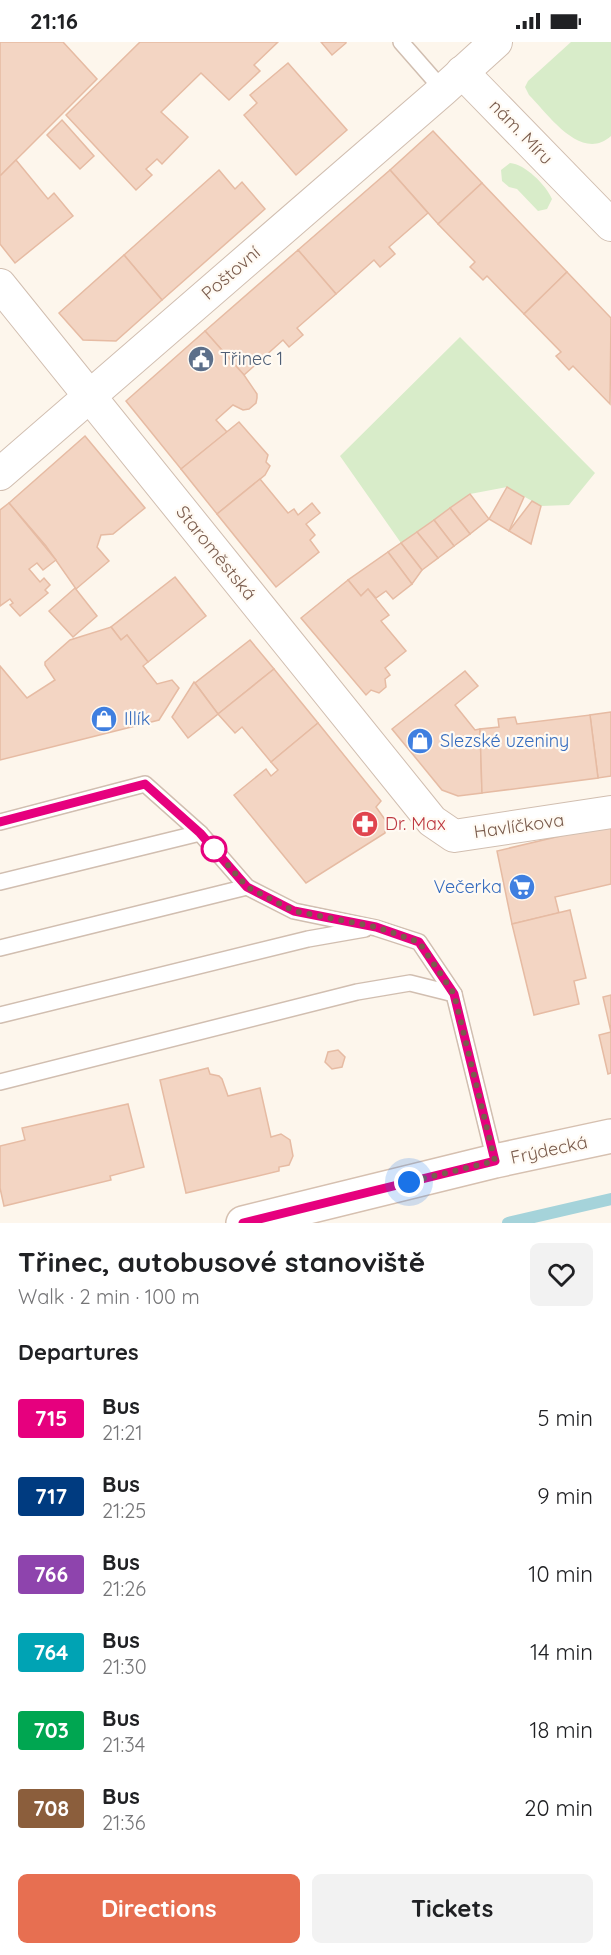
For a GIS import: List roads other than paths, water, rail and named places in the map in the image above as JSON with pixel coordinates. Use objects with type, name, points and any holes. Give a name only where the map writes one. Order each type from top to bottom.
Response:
[{"type":"main road","name":"Frýdecká","points":[[243,1223],[495,1161],[611,1136]]},
{"type":"street","points":[[453,81],[496,42]]},
{"type":"street","name":"Poštovní","points":[[0,474],[453,81]]},
{"type":"street","name":"nám. Míru","points":[[453,81],[611,225]]},
{"type":"street","name":"Staroměstská","points":[[0,285],[432,821]]},
{"type":"street","name":"Havlíčkova","points":[[432,821],[454,836],[611,812]]},
{"type":"lane","points":[[401,42],[453,81]]},
{"type":"lane","points":[[0,822],[145,784],[200,833],[247,887],[294,911],[376,927],[419,942],[454,994],[495,1161]]},
{"type":"lane","points":[[0,882],[200,833]]},
{"type":"lane","points":[[0,948],[247,887]]},
{"type":"lane","points":[[0,1015],[308,939],[376,927]]},
{"type":"lane","points":[[0,1082],[357,992],[410,982],[454,994]]},
{"type":"waterway","points":[[508,1223],[611,1199]]},
{"type":"place","name":"Třinec 1","points":[[201,359]]},
{"type":"place","name":"Illík","points":[[104,719]]},
{"type":"place","name":"Slezské uzeniny","points":[[420,741]]},
{"type":"place","name":"Dr. Max","points":[[365,824]]},
{"type":"place","name":"Večerka","points":[[522,887]]}]
